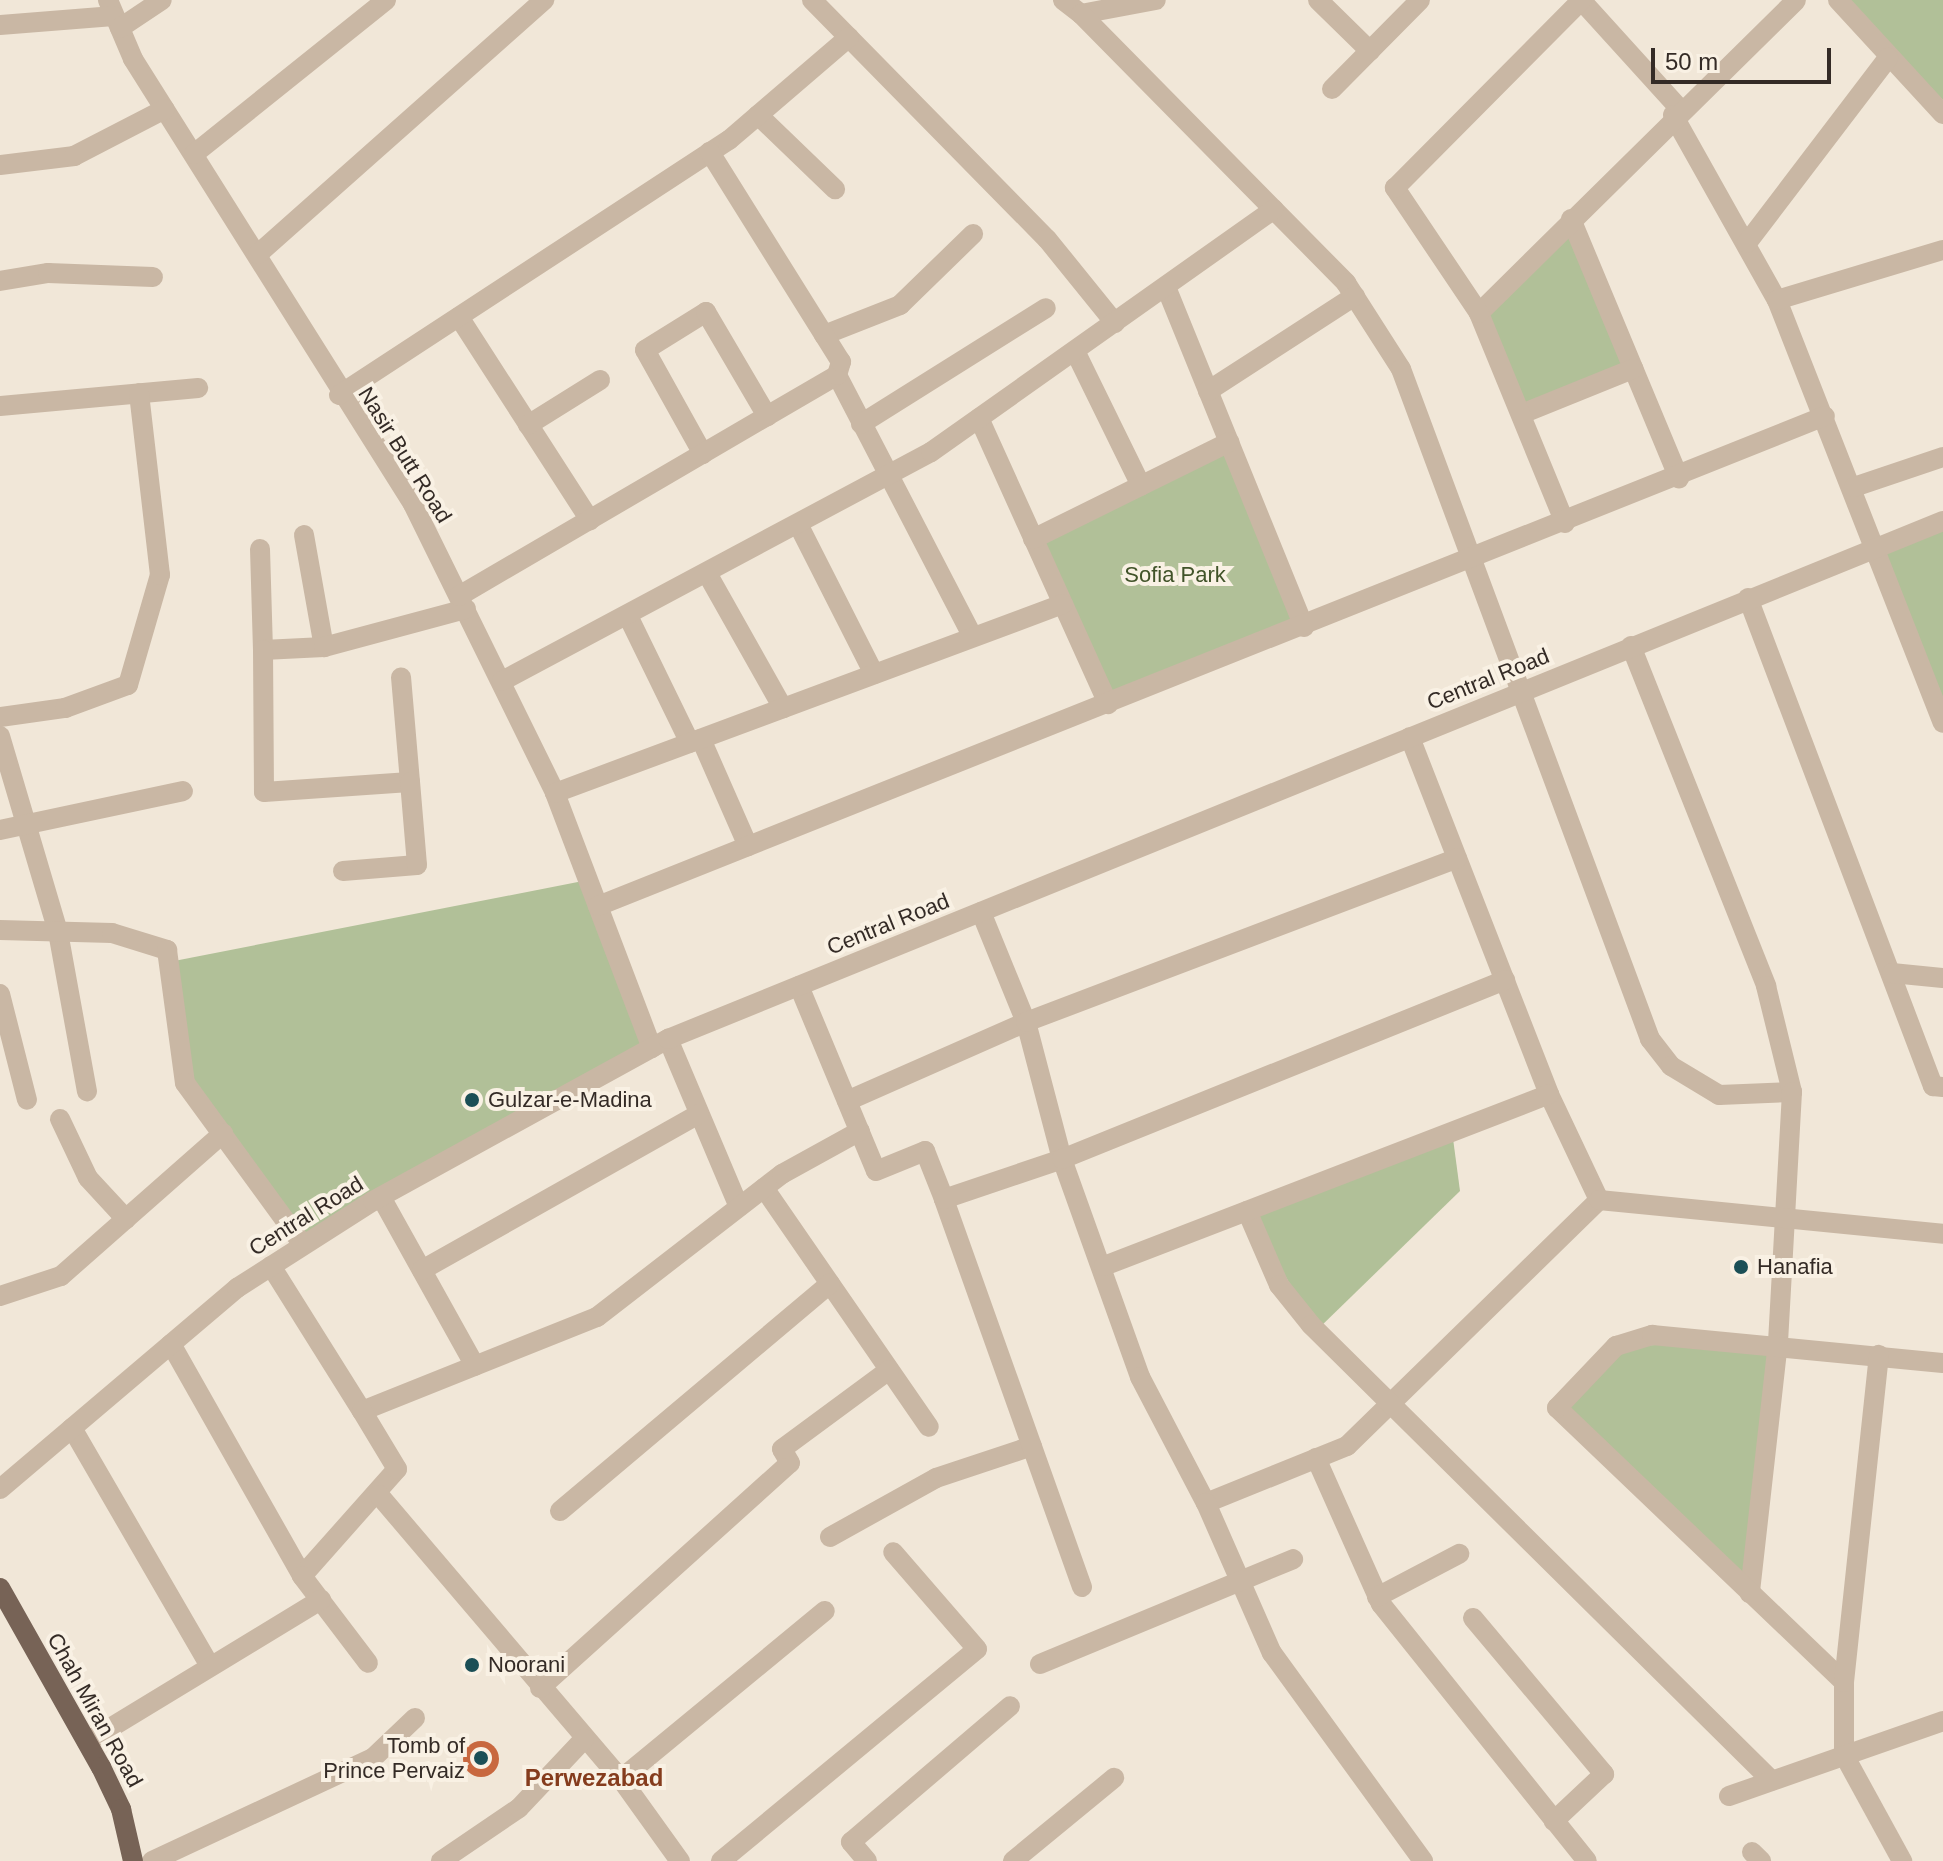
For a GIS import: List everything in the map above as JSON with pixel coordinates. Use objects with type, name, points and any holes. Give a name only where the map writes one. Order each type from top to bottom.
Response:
[{"type":"main road","name":"Chah Miran Road","points":[[0,1588],[121,1809],[133,1861]]},
{"type":"street","points":[[0,25],[114,15],[162,0]]},
{"type":"street","points":[[194,154],[386,0]]},
{"type":"street","points":[[258,254],[544,0]]},
{"type":"street","points":[[812,0],[1047,239],[1115,323]]},
{"type":"street","points":[[1063,0],[1081,14],[1274,209],[1355,296],[1401,369],[1525,689],[1650,1039],[1671,1066],[1719,1095],[1792,1092]]},
{"type":"street","points":[[1081,14],[1156,0]]},
{"type":"street","points":[[1318,0],[1370,51]]},
{"type":"street","points":[[1332,89],[1420,0]]},
{"type":"street","points":[[1565,523],[1524,413],[1479,313],[1395,188],[1581,0],[1676,112],[1777,300],[1854,487],[1943,723]]},
{"type":"street","points":[[1479,313],[1676,112],[1796,0]]},
{"type":"street","points":[[1838,0],[1888,58],[1939,105]]},
{"type":"street","name":"Nasir Butt Road","points":[[114,15],[165,109],[258,254],[339,395],[413,504],[555,793],[598,906],[660,1043],[699,1114],[739,1207]]},
{"type":"street","points":[[339,395],[710,152],[849,37]]},
{"type":"street","points":[[1747,243],[1888,58]]},
{"type":"street","points":[[0,165],[74,156],[165,109]]},
{"type":"street","points":[[758,115],[835,189]]},
{"type":"street","points":[[263,650],[324,647],[462,603],[590,520],[837,375],[841,362],[710,152]]},
{"type":"street","points":[[502,681],[708,575],[888,476],[979,418],[1274,209]]},
{"type":"street","points":[[1571,219],[1679,478]]},
{"type":"street","points":[[824,335],[900,305],[973,234]]},
{"type":"street","points":[[1777,300],[1943,250]]},
{"type":"street","points":[[0,281],[48,273],[153,277]]},
{"type":"street","points":[[1166,287],[1304,627]]},
{"type":"street","points":[[1208,391],[1355,296]]},
{"type":"street","points":[[861,424],[1046,308]]},
{"type":"street","points":[[703,454],[645,350],[706,312],[767,416]]},
{"type":"street","points":[[459,317],[590,520]]},
{"type":"street","points":[[1075,351],[1141,486]]},
{"type":"street","points":[[1524,413],[1633,369]]},
{"type":"street","points":[[837,375],[973,637]]},
{"type":"street","points":[[528,425],[600,380]]},
{"type":"street","points":[[0,406],[198,388]]},
{"type":"street","points":[[0,717],[65,708],[128,685],[160,575],[139,393]]},
{"type":"street","points":[[598,906],[1679,478],[1825,416]]},
{"type":"street","points":[[979,418],[1108,704]]},
{"type":"street","points":[[1033,539],[1229,442]]},
{"type":"street","points":[[1854,487],[1943,457]]},
{"type":"street","name":"Central Road","points":[[0,1489],[171,1344],[271,1266],[381,1197],[660,1043],[1873,544],[1943,521]]},
{"type":"street","points":[[799,526],[874,674]]},
{"type":"street","points":[[304,535],[324,647]]},
{"type":"street","points":[[260,549],[264,792],[410,782]]},
{"type":"street","points":[[708,575],[783,708]]},
{"type":"street","points":[[1748,598],[1933,1086],[1943,1087]]},
{"type":"street","points":[[555,793],[1063,604]]},
{"type":"street","points":[[628,616],[696,741],[748,846]]},
{"type":"street","points":[[1631,646],[1766,986],[1792,1092],[1778,1342],[1750,1593]]},
{"type":"street","points":[[343,871],[417,865],[401,677]]},
{"type":"street","points":[[0,736],[58,932],[87,1091]]},
{"type":"street","points":[[1410,737],[1549,1094],[1599,1200]]},
{"type":"street","points":[[0,830],[183,791]]},
{"type":"street","points":[[847,1101],[1026,1022],[1457,858]]},
{"type":"street","points":[[981,912],[1026,1022],[1062,1159],[1104,1266],[1140,1377],[1243,1578],[1272,1653],[1423,1861]]},
{"type":"street","points":[[0,930],[112,933],[167,950],[185,1083],[303,1245]]},
{"type":"street","points":[[1892,973],[1943,978]]},
{"type":"street","points":[[944,1199],[1062,1159],[1505,980]]},
{"type":"street","points":[[799,986],[876,1171],[925,1151],[1082,1587]]},
{"type":"street","points":[[0,994],[27,1100]]},
{"type":"street","points":[[1104,1266],[1549,1094]]},
{"type":"street","points":[[422,1270],[699,1114]]},
{"type":"street","points":[[60,1119],[88,1178],[126,1219]]},
{"type":"street","points":[[362,1411],[597,1317],[764,1188],[860,1131]]},
{"type":"street","points":[[0,1296],[61,1276],[223,1133]]},
{"type":"street","points":[[764,1188],[929,1427]]},
{"type":"street","points":[[381,1197],[475,1366]]},
{"type":"street","points":[[1206,1503],[1347,1446],[1599,1200],[1943,1234]]},
{"type":"street","points":[[1247,1211],[1279,1285],[1388,1404],[1772,1781]]},
{"type":"street","points":[[271,1266],[397,1469],[379,1495],[302,1576]]},
{"type":"street","points":[[560,1511],[830,1284]]},
{"type":"street","points":[[1844,1682],[1557,1408],[1628,1342],[1652,1335],[1778,1342],[1943,1363]]},
{"type":"street","points":[[171,1344],[302,1576],[368,1663]]},
{"type":"street","points":[[1879,1355],[1844,1682],[1847,1760],[1902,1861]]},
{"type":"street","points":[[540,1688],[790,1463],[782,1449],[889,1370]]},
{"type":"street","points":[[72,1428],[210,1666]]},
{"type":"street","points":[[830,1537],[936,1478],[1032,1446]]},
{"type":"street","points":[[1316,1458],[1377,1597],[1587,1861]]},
{"type":"street","points":[[379,1495],[540,1688],[621,1779],[680,1861]]},
{"type":"street","points":[[721,1861],[977,1649],[893,1552]]},
{"type":"street","points":[[1377,1597],[1459,1554]]},
{"type":"street","points":[[1040,1664],[1293,1559]]},
{"type":"street","points":[[87,1742],[321,1600]]},
{"type":"street","points":[[621,1779],[825,1611]]},
{"type":"street","points":[[1473,1618],[1604,1774],[1554,1821]]},
{"type":"street","points":[[867,1861],[851,1842],[1010,1706]]},
{"type":"street","points":[[152,1861],[373,1758],[415,1718]]},
{"type":"street","points":[[1729,1796],[1847,1760],[1943,1721]]},
{"type":"street","points":[[441,1861],[519,1808],[584,1739]]},
{"type":"street","points":[[1013,1861],[1038,1853],[1114,1778]]},
{"type":"green space","points":[[1838,0],[1943,0],[1943,100]]},
{"type":"green space","points":[[1571,219],[1633,369],[1524,413],[1479,313]]},
{"type":"green space","name":"Sofia Park","points":[[1229,442],[1304,627],[1108,704],[1033,539]]},
{"type":"green space","points":[[1943,527],[1943,725],[1872,547]]},
{"type":"green space","points":[[588,880],[652,1048],[303,1245],[185,1083],[169,962]]},
{"type":"green space","points":[[1452,1131],[1460,1191],[1317,1330],[1247,1211]]},
{"type":"green space","points":[[1778,1342],[1750,1593],[1561,1416],[1616,1346]]},
{"type":"building","name":"Tomb of Prince Pervaiz","points":[[481,1741],[494,1746],[499,1759],[494,1772],[481,1777],[468,1772],[463,1759],[468,1746]]},
{"type":"place","name":"Gulzar-e-Madina","points":[[472,1100]]},
{"type":"place","name":"Hanafia","points":[[1741,1267]]},
{"type":"place","name":"Noorani","points":[[472,1665]]},
{"type":"place","name":"Tomb of Prince Pervaiz","points":[[481,1758]]},
{"type":"district","name":"Perwezabad","points":[[594,1778]]}]
